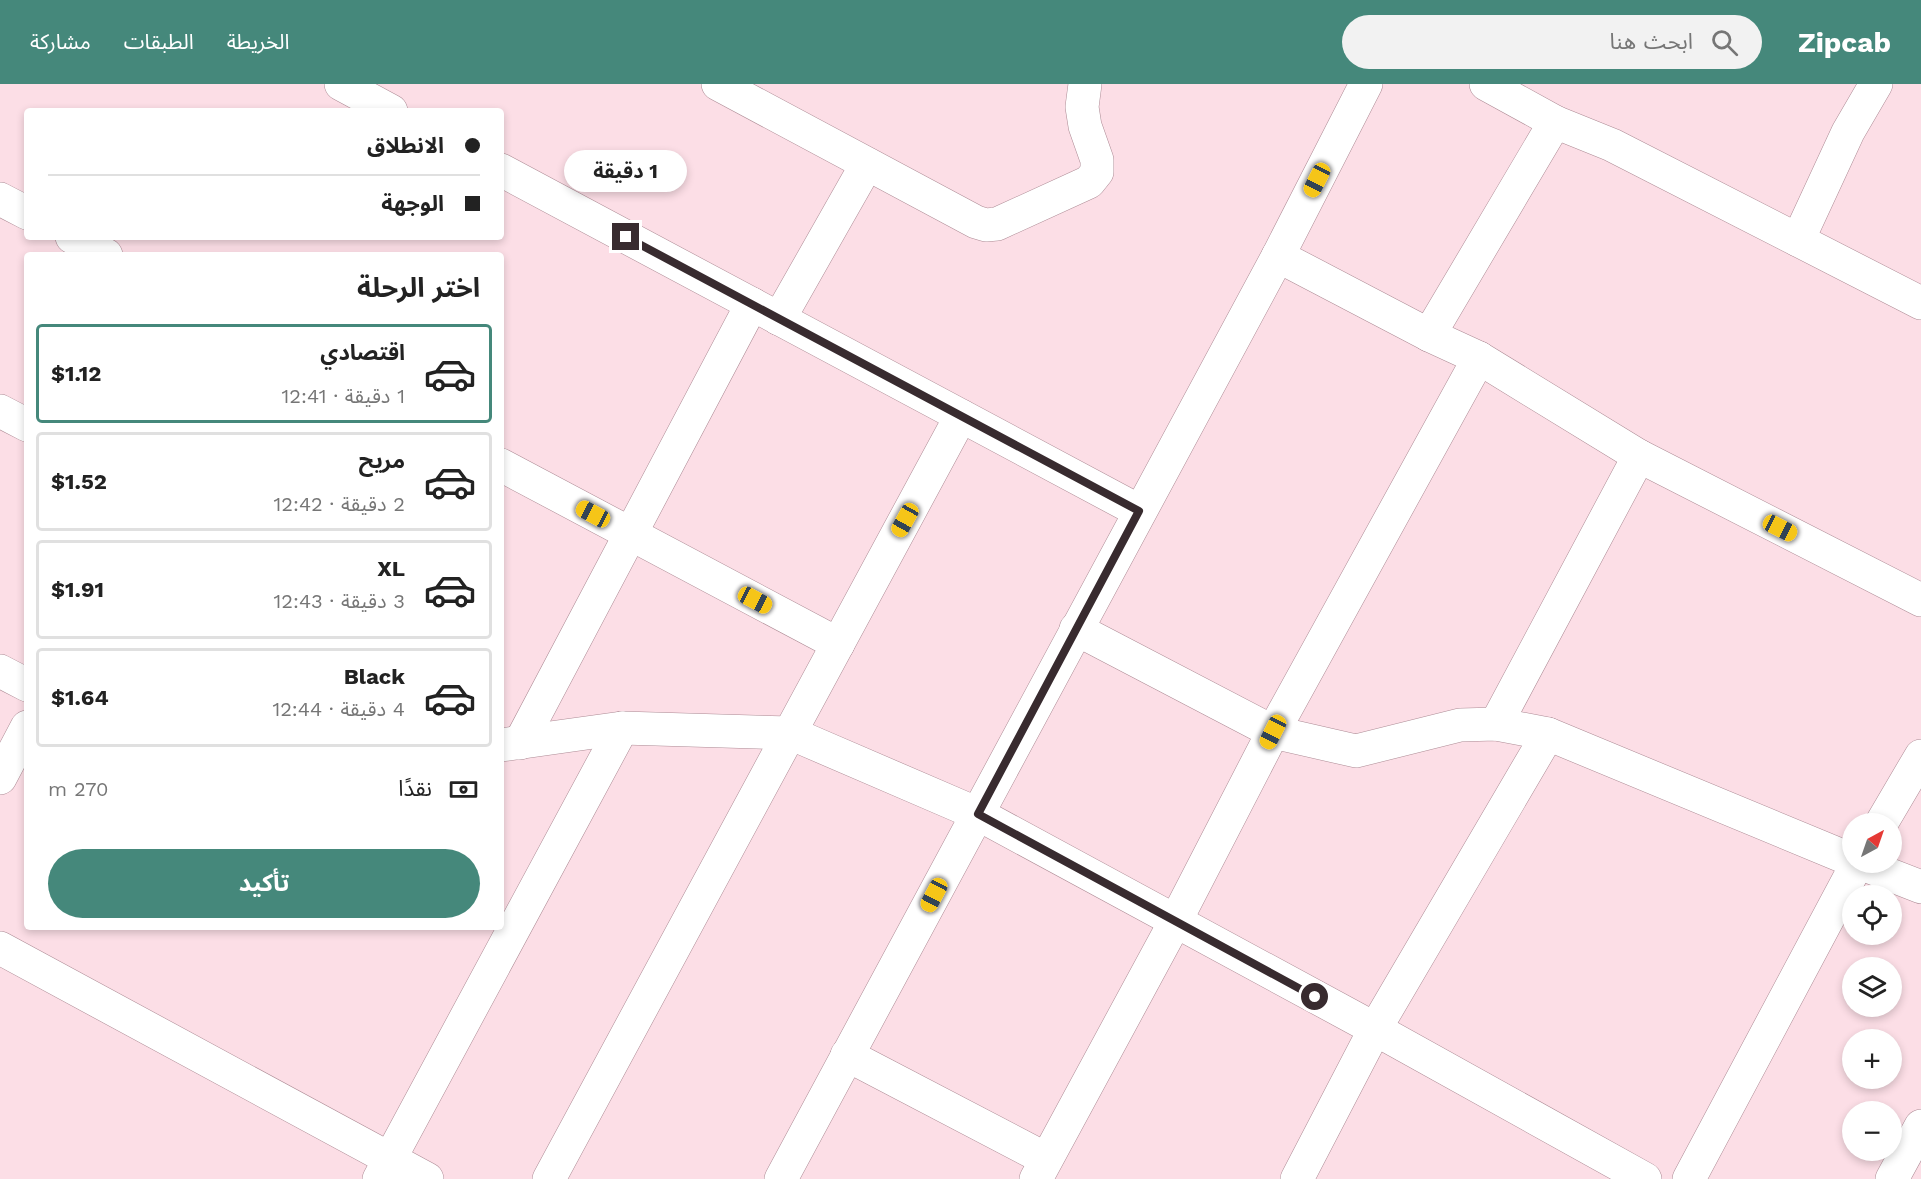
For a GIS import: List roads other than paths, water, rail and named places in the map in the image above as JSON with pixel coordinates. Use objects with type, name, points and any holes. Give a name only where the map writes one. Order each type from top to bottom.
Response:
[{"type":"street","points":[[341,84],[385,108]]},
{"type":"street","points":[[718,84],[976,222],[986,225],[997,224],[1089,182],[1097,172],[1097,160],[1085,126],[1082,107],[1085,84]]},
{"type":"street","points":[[781,1179],[1278,256],[1366,84]]},
{"type":"street","points":[[1486,84],[1555,122],[1612,145],[1921,303]]},
{"type":"street","points":[[1798,240],[1848,132],[1876,84]]},
{"type":"street","points":[[1429,335],[1555,122]]},
{"type":"street","points":[[510,744],[630,534],[765,312],[867,164]]},
{"type":"street","points":[[504,172],[1139,511]]},
{"type":"street","points":[[0,199],[24,211]]},
{"type":"street","points":[[78,240],[100,252]]},
{"type":"street","points":[[1278,256],[1429,335],[1479,358],[1639,456],[1921,600]]},
{"type":"street","points":[[847,1055],[1041,1169],[1175,922],[1273,732],[1479,358]]},
{"type":"street","points":[[0,411],[24,423]]},
{"type":"street","points":[[549,1179],[961,416]]},
{"type":"street","points":[[1496,724],[1639,456]]},
{"type":"street","points":[[504,467],[838,644]]},
{"type":"street","points":[[1076,629],[1273,732],[1356,751],[1460,725],[1496,724],[1548,734],[1842,856]]},
{"type":"street","points":[[0,671],[24,683]]},
{"type":"street","points":[[510,744],[622,728],[790,733],[978,814],[1375,1029],[1645,1179]]},
{"type":"street","points":[[384,1170],[622,728]]},
{"type":"street","points":[[0,778],[24,734]]},
{"type":"street","points":[[1297,1179],[1375,1029],[1548,734]]},
{"type":"street","points":[[1887,813],[1921,756]]},
{"type":"street","points":[[1689,1179],[1853,873]]},
{"type":"street","points":[[1884,873],[1921,887]]},
{"type":"street","points":[[0,948],[384,1170],[427,1179]]},
{"type":"street","points":[[1892,1179],[1921,1126]]}]
